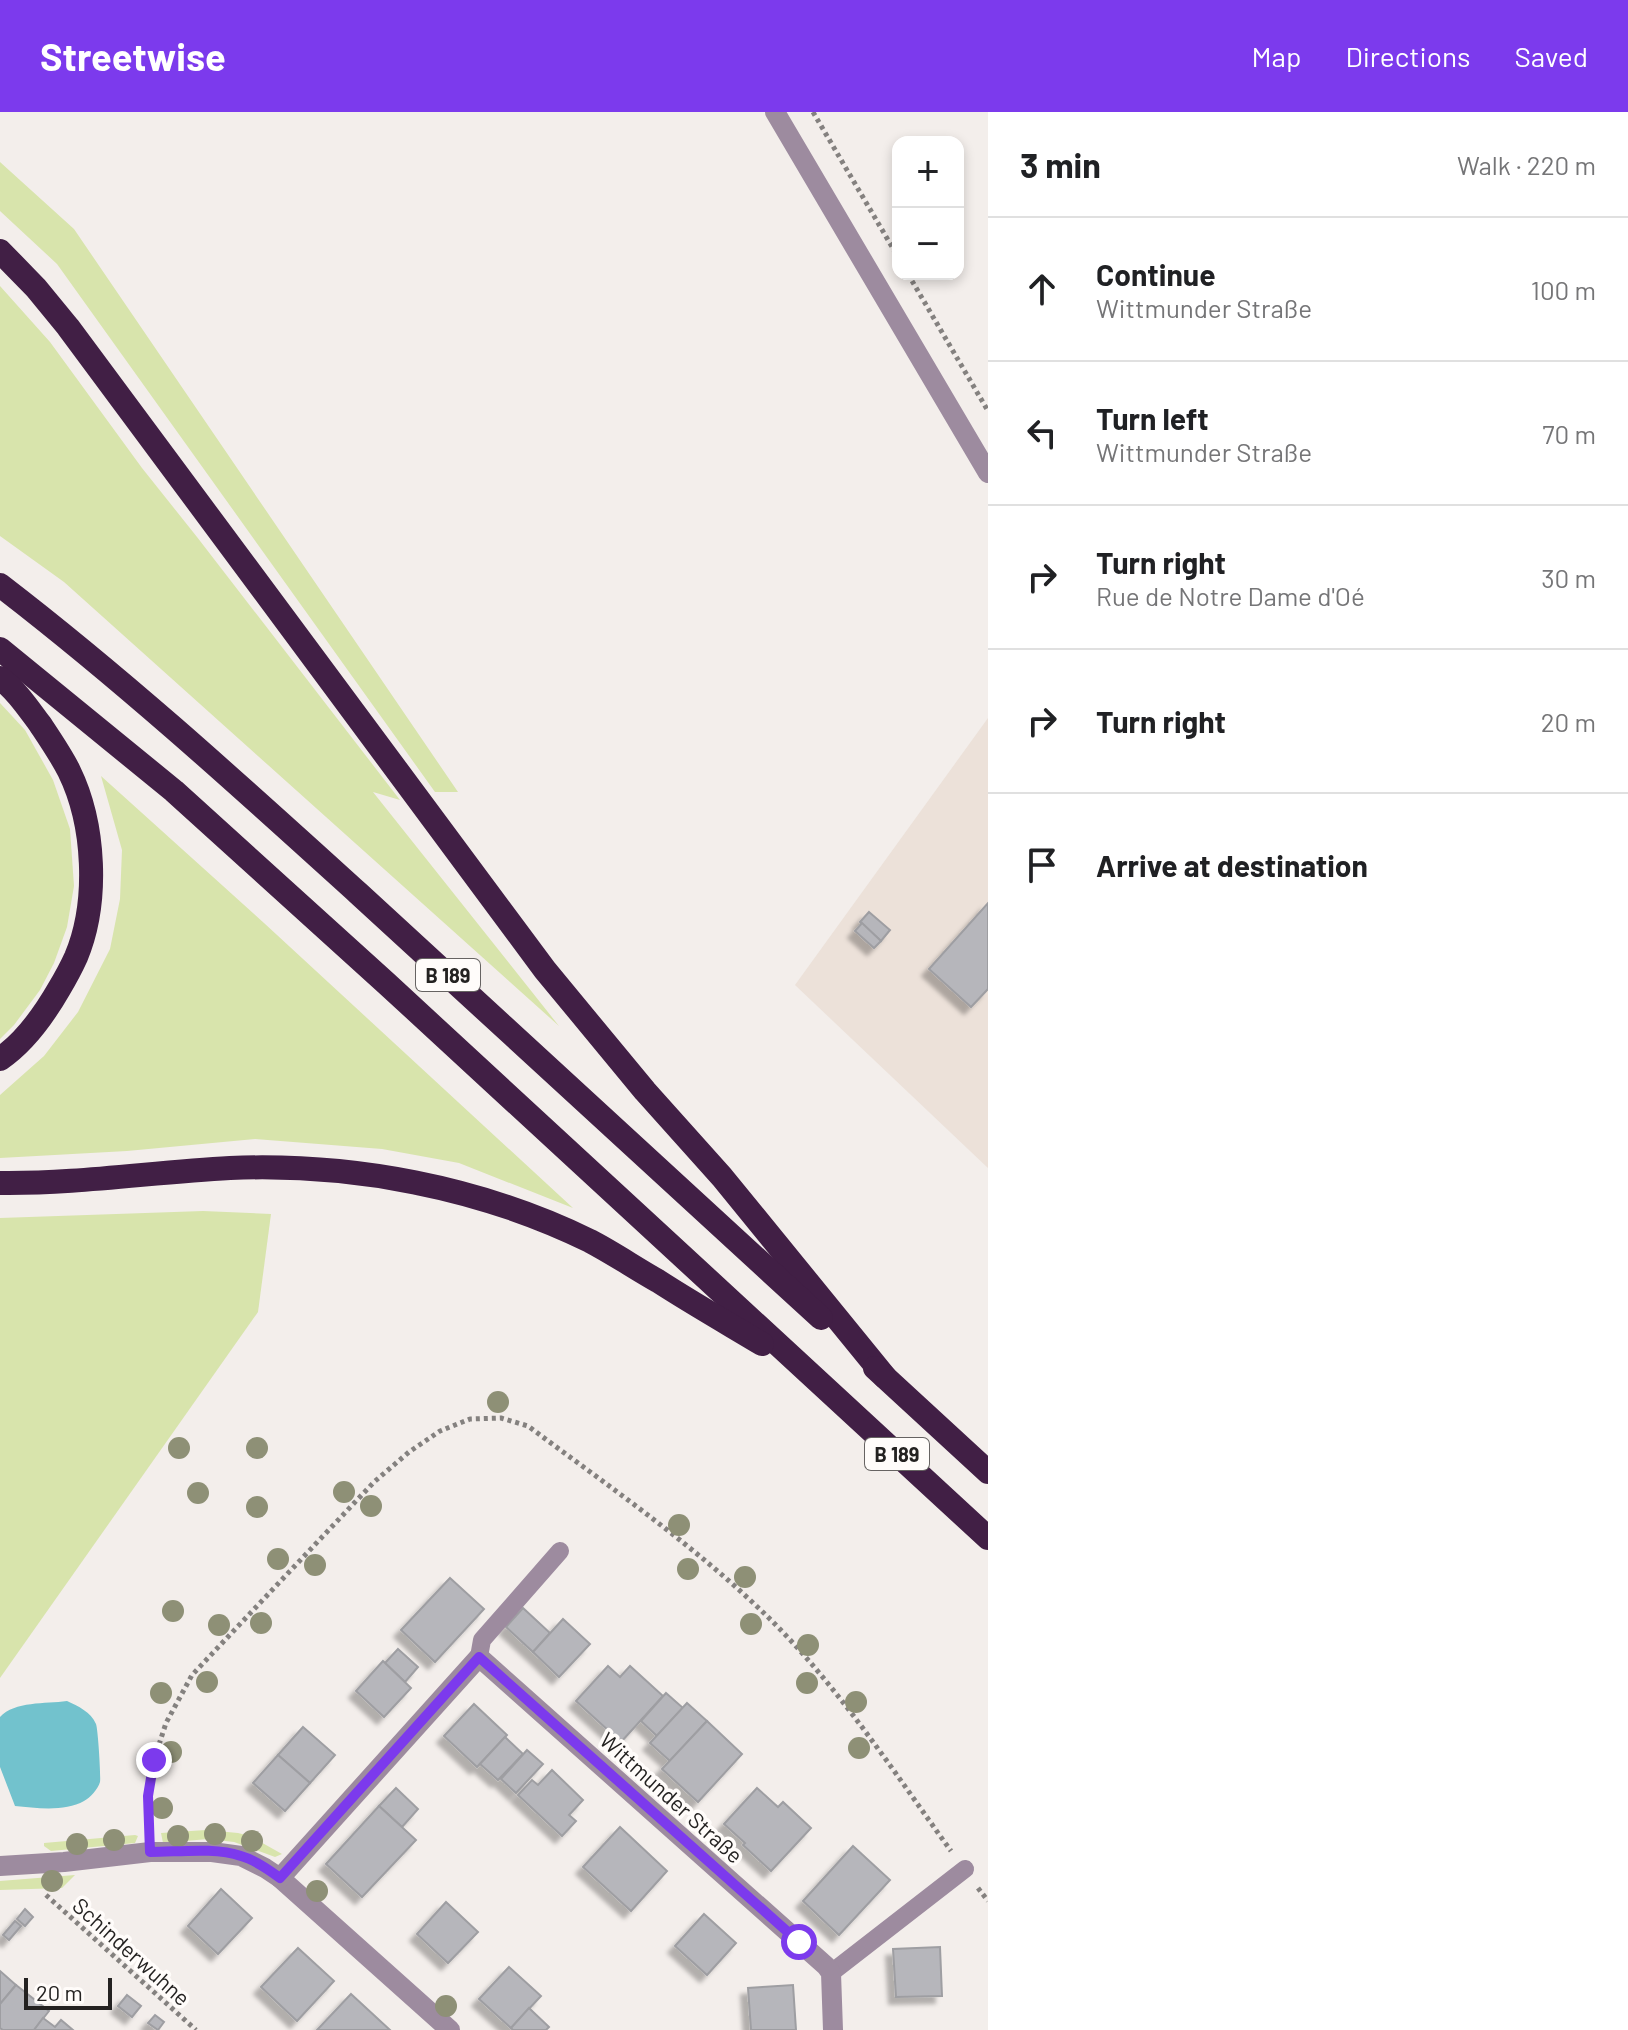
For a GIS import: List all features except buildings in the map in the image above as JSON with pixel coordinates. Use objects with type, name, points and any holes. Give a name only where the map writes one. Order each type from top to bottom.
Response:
[{"type":"highway","points":[[0,251],[68,327],[545,970],[645,1091],[722,1177],[885,1377]]},
{"type":"highway","name":"B 189","points":[[0,585],[210,759],[988,1472]]},
{"type":"highway","name":"B 189","points":[[0,649],[174,791],[988,1538]]},
{"type":"highway","points":[[0,678],[29,709],[69,771],[81,802],[91,862],[86,922],[77,955],[50,1005],[28,1033],[0,1059]]},
{"type":"highway","points":[[0,1183],[44,1184],[231,1168],[353,1172],[404,1180],[497,1204],[588,1241],[805,1369]]},
{"type":"street","points":[[775,112],[988,473]]},
{"type":"street","points":[[280,1878],[479,1657]]},
{"type":"street","name":"Wittmunder Straße","points":[[479,1657],[831,1973]]},
{"type":"street","points":[[0,1866],[150,1852],[241,1856],[280,1878],[450,2030]]},
{"type":"street","points":[[831,1973],[833,2030]]},
{"type":"lane","points":[[479,1657],[482,1640],[560,1551]]},
{"type":"lane","points":[[831,1973],[965,1869]]},
{"type":"path","points":[[813,112],[892,247]]},
{"type":"path","points":[[912,280],[988,411]]},
{"type":"path","points":[[150,1852],[148,1796],[154,1760],[166,1723],[192,1675],[374,1482],[409,1452],[440,1431],[470,1419],[501,1418],[528,1426],[700,1555],[772,1621],[829,1684],[988,1901]]},
{"type":"path","name":"Schinderwuhne","points":[[46,1895],[196,2030]]},
{"type":"shaded area","points":[[988,718],[988,1168],[795,985]]},
{"type":"green space","points":[[0,162],[74,229],[458,792],[435,792],[57,264],[0,211]]},
{"type":"green space","points":[[0,286],[50,342],[142,468],[400,800],[373,792],[559,1026],[64,582],[0,536]]},
{"type":"green space","points":[[0,703],[25,730],[53,780],[70,829],[74,886],[67,927],[54,963],[40,990],[0,1039]]},
{"type":"green space","points":[[101,776],[573,1208],[459,1163],[382,1149],[255,1139],[127,1151],[0,1158],[0,1095],[44,1056],[78,1012],[110,949],[120,899],[122,850]]},
{"type":"green space","points":[[203,1211],[271,1214],[258,1312],[0,1678],[0,1218]]},
{"type":"green space","points":[[206,1830],[250,1836],[282,1854],[275,1857],[234,1842],[208,1839],[163,1843],[161,1833]]},
{"type":"green space","points":[[138,1836],[135,1843],[51,1851],[44,1846],[44,1843]]},
{"type":"green space","points":[[75,1875],[62,1888],[0,1890],[0,1881]]},
{"type":"water","points":[[67,1701],[88,1713],[96,1724],[99,1785],[86,1800],[68,1807],[15,1806],[0,1767],[0,1717],[22,1706]]},
{"type":"route","points":[[154,1760],[148,1796],[150,1852],[227,1853],[241,1856],[280,1878],[479,1657],[799,1942]]}]
